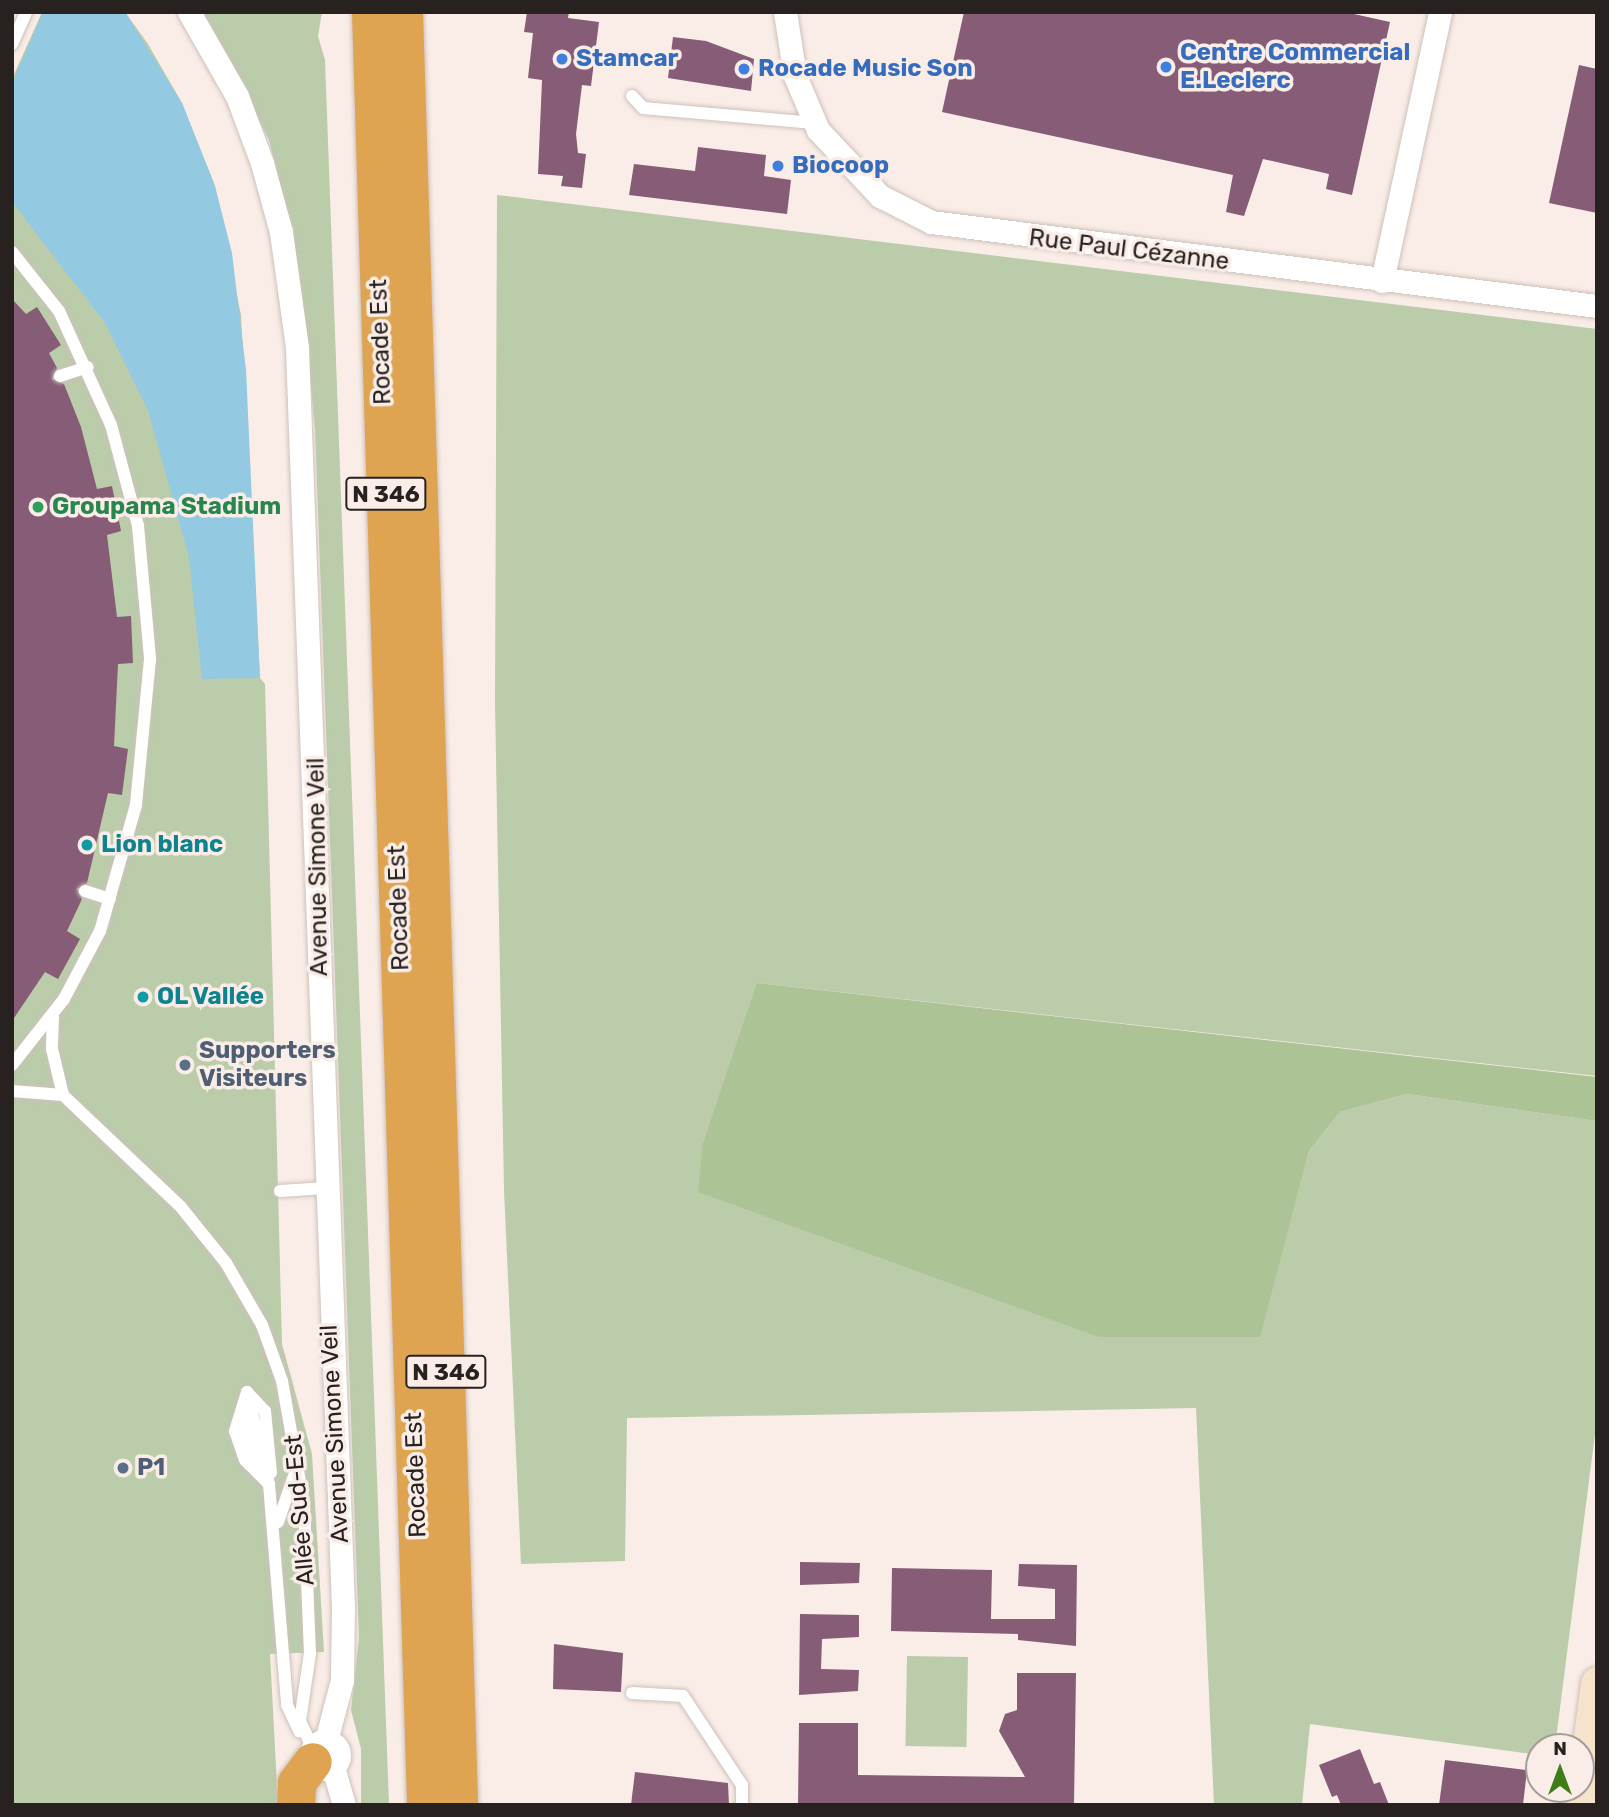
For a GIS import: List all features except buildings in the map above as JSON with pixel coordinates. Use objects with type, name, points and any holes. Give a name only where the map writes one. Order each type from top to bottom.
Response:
[{"type":"highway","name":"Rocade Est","points":[[371,12],[426,1805]]},
{"type":"highway","name":"Rocade Est","points":[[408,19],[459,1805]]},
{"type":"highway","points":[[296,1805],[297,1783],[317,1751]]},
{"type":"street","name":"Avenue Simone Veil","points":[[189,12],[237,96],[262,163],[281,232],[297,348],[318,822],[326,1188],[344,1657],[317,1751],[345,1805]]},
{"type":"street","name":"Rue Paul Cézanne","points":[[785,12],[795,76],[814,122],[880,196],[931,222],[1381,281],[1597,306]]},
{"type":"street","points":[[1381,281],[1440,12]]},
{"type":"street","points":[[1581,1805],[1594,1726],[1597,1683]]},
{"type":"lane","points":[[12,44],[26,12]]},
{"type":"lane","points":[[632,96],[643,108],[814,122]]},
{"type":"lane","points":[[12,252],[59,311],[88,366],[125,471],[148,611],[138,792],[110,899],[53,1016],[12,1065]]},
{"type":"lane","points":[[60,376],[88,366]]},
{"type":"lane","points":[[85,891],[110,899]]},
{"type":"lane","points":[[12,1091],[63,1095],[51,1049],[53,1016]]},
{"type":"lane","name":"Allée Sud-Est","points":[[63,1095],[180,1206],[226,1263],[262,1325],[299,1461],[317,1751]]},
{"type":"lane","points":[[279,1191],[326,1188]]},
{"type":"lane","points":[[269,1484],[248,1443],[247,1392],[265,1411],[273,1453],[269,1484],[276,1536],[287,1705],[317,1751]]},
{"type":"lane","points":[[276,1536],[299,1461]]},
{"type":"lane","points":[[632,1693],[683,1696],[741,1786],[742,1805]]},
{"type":"green space","name":"OL Vallée","points":[[42,12],[125,12],[148,44],[182,103],[215,186],[241,315],[260,678],[265,684],[282,1344],[312,1454],[324,1652],[270,1654],[278,1805],[12,1805],[12,79]]},
{"type":"green space","points":[[202,12],[322,12],[318,36],[325,60],[389,1805],[361,1805],[361,1749],[351,1710],[359,1638],[315,429],[305,325],[291,229],[269,140]]},
{"type":"green space","points":[[497,195],[1597,329],[1597,1076],[758,983],[703,1142],[1259,1337],[1309,1151],[1340,1112],[1407,1094],[1597,1121],[1597,1418],[1557,1733],[1525,1733],[1525,1753],[1310,1724],[1302,1805],[1214,1805],[1196,1408],[627,1418],[625,1561],[521,1564],[504,1190],[495,704]]},
{"type":"green space","points":[[757,983],[1597,1077],[1597,1121],[1407,1094],[1340,1112],[1309,1151],[1260,1337],[1099,1337],[698,1192],[703,1142]]},
{"type":"green space","points":[[907,1656],[968,1657],[966,1747],[905,1746]]},
{"type":"water","points":[[43,12],[125,12],[182,103],[215,186],[232,253],[246,370],[260,678],[202,679],[189,557],[148,410],[105,323],[12,202],[12,83]]},
{"type":"place","name":"Stamcar","points":[[562,59]]},
{"type":"place","name":"Centre Commercial E.Leclerc","points":[[1166,67]]},
{"type":"place","name":"Rocade Music Son","points":[[744,69]]},
{"type":"place","name":"Biocoop","points":[[778,166]]},
{"type":"place","name":"Groupama Stadium","points":[[38,507]]},
{"type":"place","name":"Lion blanc","points":[[87,845]]},
{"type":"place","name":"OL Vallée","points":[[143,997]]},
{"type":"place","name":"Supporters Visiteurs","points":[[185,1065]]},
{"type":"place","name":"P1","points":[[123,1468]]}]
